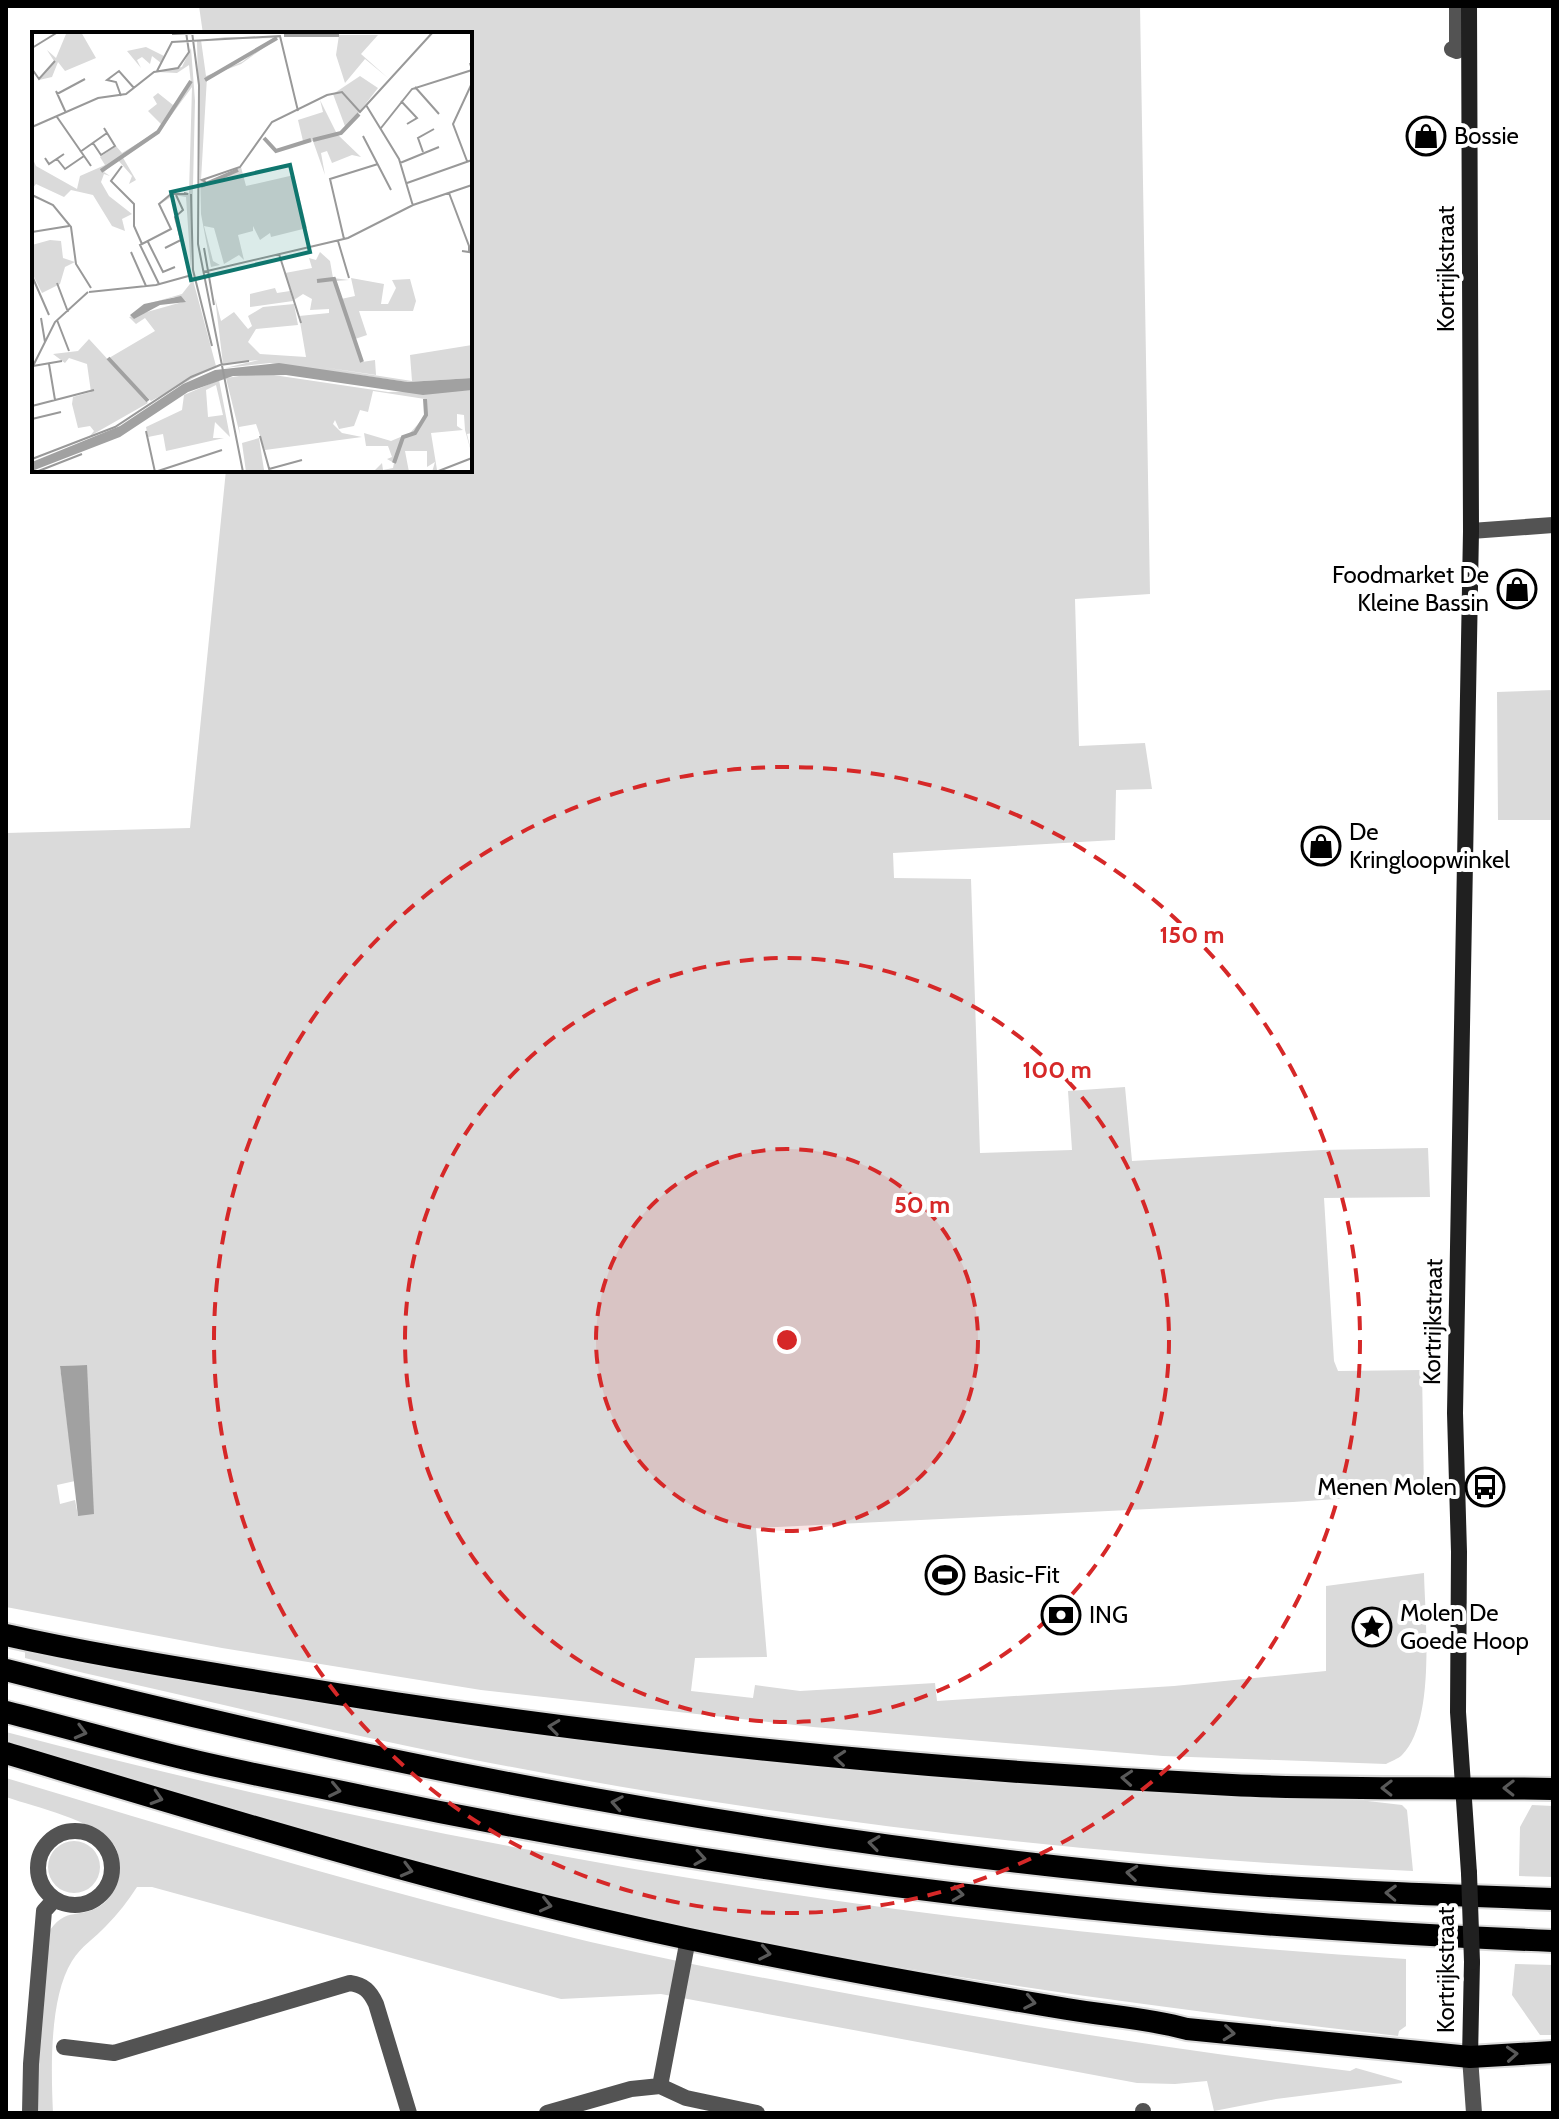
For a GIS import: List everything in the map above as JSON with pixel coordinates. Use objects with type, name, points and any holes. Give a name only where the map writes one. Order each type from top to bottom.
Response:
[{"type":"highway","points":[[6,1635],[382,1702],[754,1751],[1235,1785],[1553,1789]]},
{"type":"highway","points":[[6,1670],[188,1717],[505,1784],[769,1828],[971,1856],[1214,1881],[1553,1899]]},
{"type":"highway","points":[[6,1712],[177,1757],[498,1825],[772,1870],[967,1895],[1217,1921],[1382,1934],[1553,1941]]},
{"type":"highway","points":[[6,1753],[289,1839],[470,1887],[688,1939],[1070,2009],[1152,2020],[1187,2029],[1470,2057],[1553,2052]]},
{"type":"main road","name":"Kortrijkstraat","points":[[1469,6],[1471,531],[1455,1413],[1459,1552],[1458,1712],[1465,1788],[1472,1962],[1470,2057]]},
{"type":"street","points":[[1471,531],[1553,525]]},
{"type":"street","points":[[80,1831],[93,1835],[111,1857],[111,1876],[104,1893],[89,1903],[71,1906],[54,1900],[43,1889],[38,1876],[37,1862],[43,1848],[65,1832],[80,1831]]},
{"type":"street","points":[[30,2113],[44,1911],[54,1900]]},
{"type":"street","points":[[660,2086],[688,1939]]},
{"type":"street","points":[[64,2047],[114,2053],[350,1983],[360,1984],[370,1991],[376,2004],[409,2113]]},
{"type":"street","name":"Kortrijkstraat","points":[[1470,2057],[1474,2113]]},
{"type":"street","points":[[547,2113],[631,2089],[660,2086],[686,2098],[757,2113]]},
{"type":"shaded area","points":[[199,6],[1140,6],[1150,594],[1075,599],[1079,746],[1145,743],[1152,789],[1116,790],[1115,840],[893,853],[894,878],[971,879],[980,1153],[1072,1150],[1068,1091],[1125,1087],[1132,1161],[1322,1150],[1428,1148],[1430,1197],[1324,1198],[1334,1361],[1338,1371],[1422,1370],[1424,1493],[756,1528],[767,1657],[695,1658],[691,1691],[753,1698],[755,1685],[800,1691],[935,1683],[937,1701],[1174,1686],[1326,1671],[1326,1586],[1424,1573],[1426,1668],[1420,1719],[1413,1739],[1400,1756],[1386,1764],[1163,1756],[813,1727],[481,1690],[222,1648],[6,1607],[6,833],[190,828],[226,472],[472,472],[472,32],[203,32]],"holes":[[[86,1365],[78,1516],[75,1500],[60,1504],[57,1485],[75,1481],[60,1366]]]},
{"type":"shaded area","points":[[1553,690],[1553,820],[1498,820],[1497,692]]},
{"type":"shaded area","points":[[87,1365],[94,1514],[78,1516],[60,1366]]},
{"type":"shaded area","points":[[25,1650],[464,1726],[733,1759],[982,1782],[1359,1800],[1402,1805],[1407,1810],[1413,1871],[1293,1865],[1054,1845],[815,1817],[697,1799],[366,1737],[25,1658]]},
{"type":"shaded area","points":[[6,1732],[352,1814],[701,1880],[1053,1928],[1229,1946],[1406,1959],[1406,2026],[1398,2036],[1153,2005],[909,1969],[747,1939],[467,1874],[282,1823],[6,1742]]},
{"type":"shaded area","points":[[6,1778],[355,1881],[630,1951],[1020,2024],[1284,2063],[1350,2071],[1356,2068],[1402,2083],[1276,2099],[1214,2111],[1207,2081],[1137,2083],[661,1994],[561,1999],[152,1887],[137,1887],[115,1917],[84,1946],[64,1976],[53,2035],[53,2113],[35,2113],[47,1935],[61,1919],[88,1912],[106,1901],[115,1883],[118,1860],[114,1845],[92,1828],[64,1815],[6,1797]]},
{"type":"shaded area","points":[[1532,1805],[1553,1806],[1553,1877],[1519,1876],[1520,1827]]},
{"type":"shaded area","points":[[74,1841],[93,1848],[100,1867],[93,1886],[74,1893],[55,1886],[48,1867],[55,1848]]},
{"type":"shaded area","points":[[1515,1964],[1553,1965],[1553,2035],[1540,2035],[1512,1995]]},
{"type":"place","name":"Bossie","points":[[1426,136]]},
{"type":"place","name":"Foodmarket De Kleine Bassin","points":[[1517,589]]},
{"type":"place","name":"De Kringloopwinkel","points":[[1321,846]]},
{"type":"place","name":"Menen Molen","points":[[1485,1487]]},
{"type":"place","name":"Basic-Fit","points":[[945,1575]]},
{"type":"place","name":"ING","points":[[1061,1615]]},
{"type":"place","name":"Molen De Goede Hoop","points":[[1372,1627]]}]
